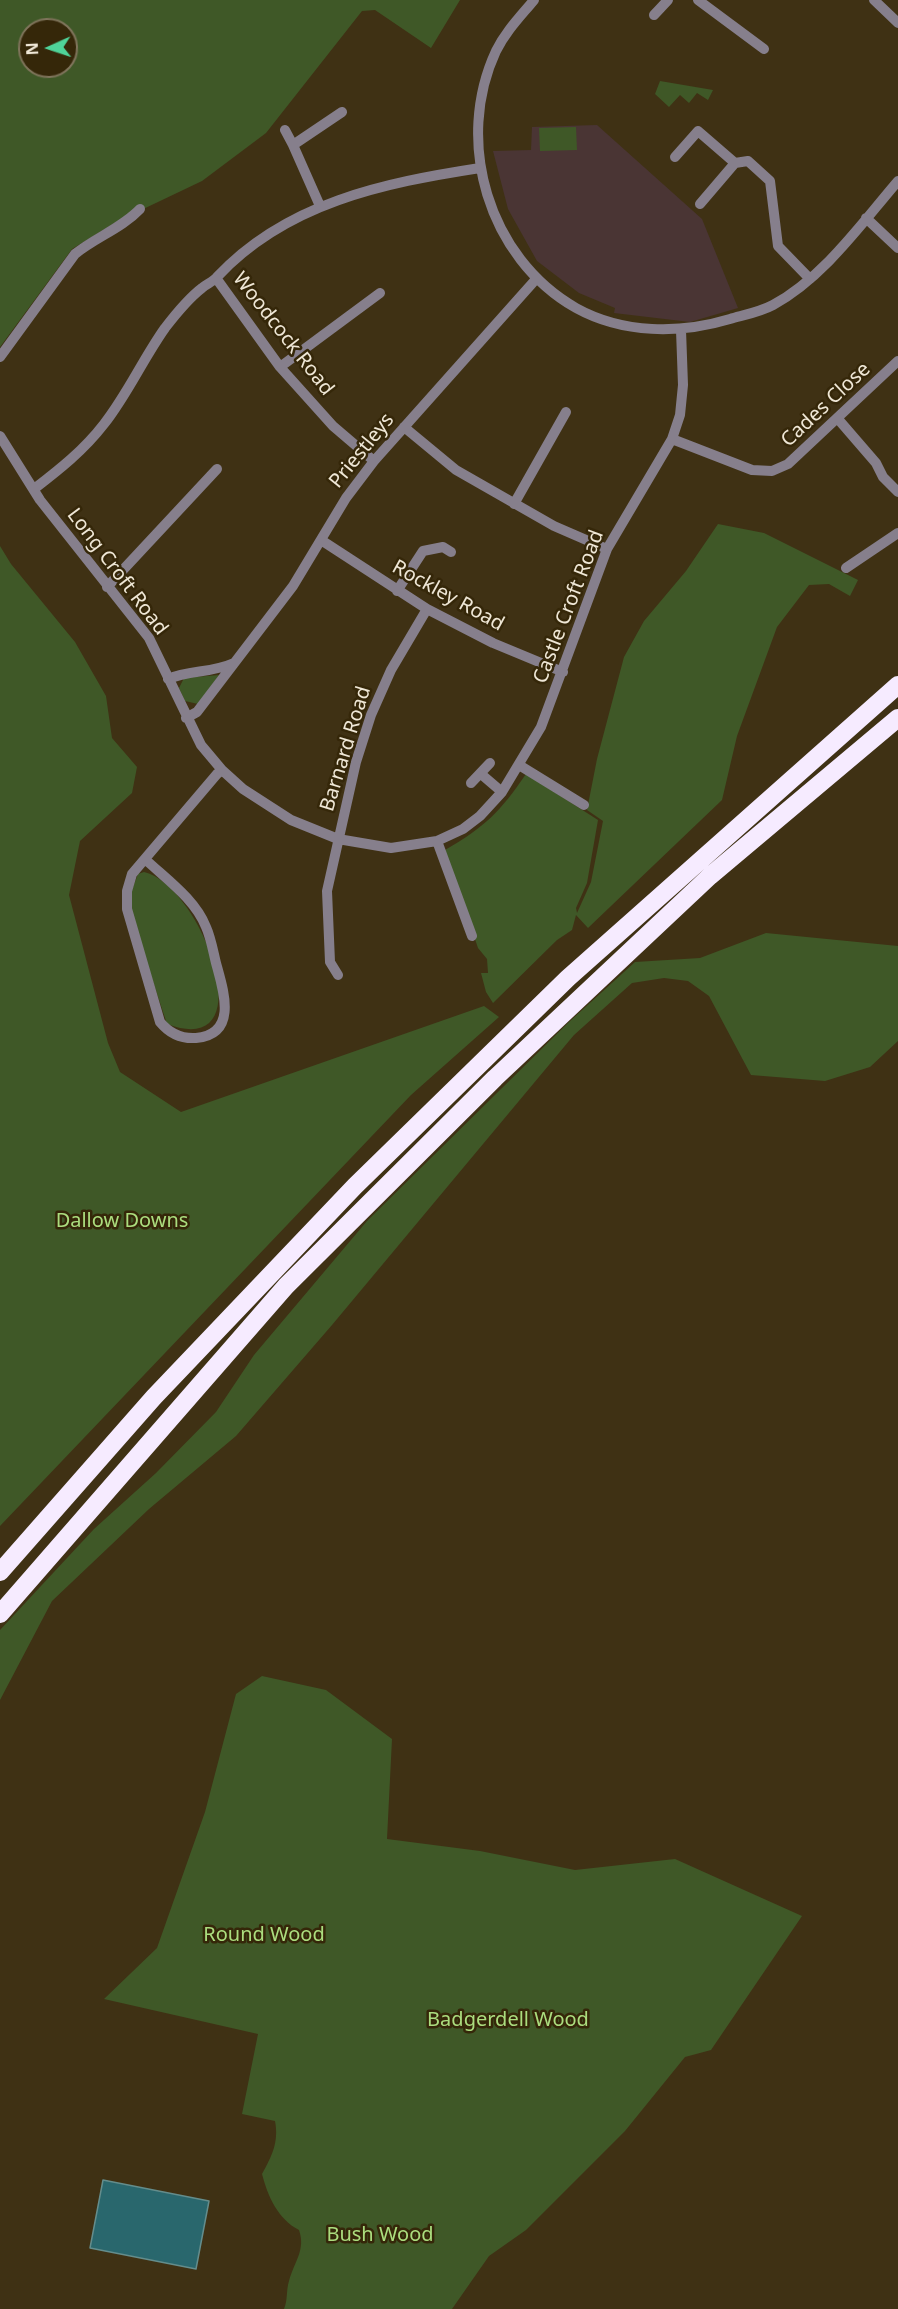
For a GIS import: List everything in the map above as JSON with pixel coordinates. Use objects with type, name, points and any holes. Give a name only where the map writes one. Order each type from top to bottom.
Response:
[{"type":"highway","points":[[0,1572],[154,1397],[355,1186],[568,978],[898,685]]},
{"type":"highway","points":[[0,1614],[293,1279],[495,1078],[710,876],[898,718]]},
{"type":"street","points":[[534,0],[507,33],[486,76],[478,122],[480,168],[492,210],[511,248],[537,278],[576,308],[631,328],[681,330],[719,322],[771,306],[810,279],[898,181]]},
{"type":"street","points":[[654,15],[668,0]]},
{"type":"street","points":[[698,0],[764,49]]},
{"type":"street","points":[[874,0],[898,23]]},
{"type":"street","points":[[293,145],[342,112]]},
{"type":"street","points":[[285,130],[320,206]]},
{"type":"street","points":[[675,157],[698,131],[735,163]]},
{"type":"street","points":[[700,204],[735,163],[748,161],[770,181],[778,246],[810,279]]},
{"type":"street","points":[[34,489],[75,458],[106,423],[141,362],[167,326],[201,288],[257,242],[320,206],[361,190],[402,180],[480,168]]},
{"type":"street","points":[[0,357],[75,254],[137,212]]},
{"type":"street","points":[[866,218],[898,248]]},
{"type":"street","name":"Woodcock Road","points":[[216,278],[280,367],[333,426],[374,461]]},
{"type":"street","name":"Priestleys","points":[[186,718],[197,712],[293,586],[346,498],[374,461],[537,278]]},
{"type":"street","points":[[280,367],[380,292]]},
{"type":"street","name":"Castle Croft Road","points":[[338,839],[391,848],[437,841],[463,829],[480,816],[502,792],[542,727],[563,672],[582,610],[607,549],[672,439],[680,415],[683,386],[681,330]]},
{"type":"street","name":"Cades Close","points":[[672,439],[752,470],[772,471],[788,464],[898,361]]},
{"type":"street","points":[[514,504],[566,412]]},
{"type":"street","points":[[838,419],[876,463],[883,477],[898,492]]},
{"type":"street","points":[[404,427],[456,470],[554,526],[607,549]]},
{"type":"street","name":"Long Croft Road","points":[[0,436],[34,489],[107,587],[149,638],[201,745],[222,770],[243,789],[291,820],[338,839]]},
{"type":"street","points":[[107,587],[217,470]]},
{"type":"street","points":[[846,568],[898,533]]},
{"type":"street","name":"Rockley Road","points":[[321,540],[427,609],[493,643],[563,672]]},
{"type":"street","points":[[397,591],[423,551],[442,548],[451,552]]},
{"type":"street","name":"Barnard Road","points":[[338,975],[330,962],[327,891],[338,839],[371,715],[391,670],[427,609]]},
{"type":"street","points":[[168,679],[180,674],[219,670],[237,662]]},
{"type":"street","points":[[471,783],[490,763]]},
{"type":"street","points":[[519,765],[584,805]]},
{"type":"street","points":[[145,859],[192,903],[206,927],[227,1002],[224,1018],[215,1030],[202,1037],[186,1039],[168,1031],[160,1022],[126,909],[127,891],[132,874],[222,770]]},
{"type":"street","points":[[482,774],[502,792]]},
{"type":"street","points":[[437,841],[472,936]]},
{"type":"shaded area","points":[[597,125],[702,219],[738,308],[690,322],[614,313],[615,308],[579,293],[537,261],[508,209],[493,151],[531,150],[532,127]]},
{"type":"green space","points":[[0,0],[460,0],[431,48],[375,10],[362,11],[266,133],[202,181],[116,222],[72,249],[0,347]]},
{"type":"green space","points":[[660,81],[713,90],[708,100],[697,93],[689,103],[680,95],[669,107],[655,94]]},
{"type":"green space","points":[[576,127],[577,150],[540,151],[539,128]]},
{"type":"green space","points":[[718,524],[764,533],[858,580],[850,596],[829,584],[809,585],[777,627],[737,736],[722,800],[588,928],[576,915],[572,930],[557,940],[493,1003],[486,992],[481,973],[488,973],[487,959],[478,948],[445,850],[491,818],[526,774],[598,820],[587,883],[576,908],[577,913],[591,882],[603,821],[587,810],[597,759],[624,657],[644,621],[686,571]]},
{"type":"green space","name":"Dallow Downs","points":[[0,546],[11,564],[75,642],[106,696],[112,738],[137,767],[132,793],[80,841],[69,895],[108,1043],[120,1072],[181,1112],[484,1006],[499,1017],[411,1095],[0,1526]]},
{"type":"green space","points":[[219,675],[198,704],[185,701],[179,688],[184,678]]},
{"type":"green space","points":[[144,872],[166,884],[186,907],[203,936],[215,967],[219,996],[213,1018],[197,1029],[167,1024],[132,918],[130,895],[138,874]]},
{"type":"green space","points":[[766,933],[898,946],[898,1041],[870,1067],[825,1081],[751,1075],[709,996],[688,981],[664,978],[632,983],[574,1035],[332,1325],[236,1436],[149,1509],[52,1601],[0,1700],[0,1630],[94,1529],[156,1473],[216,1412],[254,1355],[367,1221],[569,1022],[635,962],[700,958]]},
{"type":"green space","points":[[262,1676],[326,1690],[392,1739],[387,1839],[480,1851],[575,1870],[675,1859],[802,1916],[711,2050],[685,2057],[625,2131],[526,2230],[489,2256],[452,2309],[284,2309],[289,2281],[300,2250],[301,2237],[299,2230],[285,2220],[275,2207],[262,2174],[274,2149],[275,2121],[242,2114],[258,2034],[104,1999],[157,1948],[205,1812],[236,1694]]},
{"type":"water","points":[[103,2180],[209,2201],[196,2269],[90,2248]]},
{"type":"park label","name":"Round Wood","points":[[264,1935]]},
{"type":"park label","name":"Badgerdell Wood","points":[[508,2020]]},
{"type":"park label","name":"Bush Wood","points":[[380,2235]]}]
